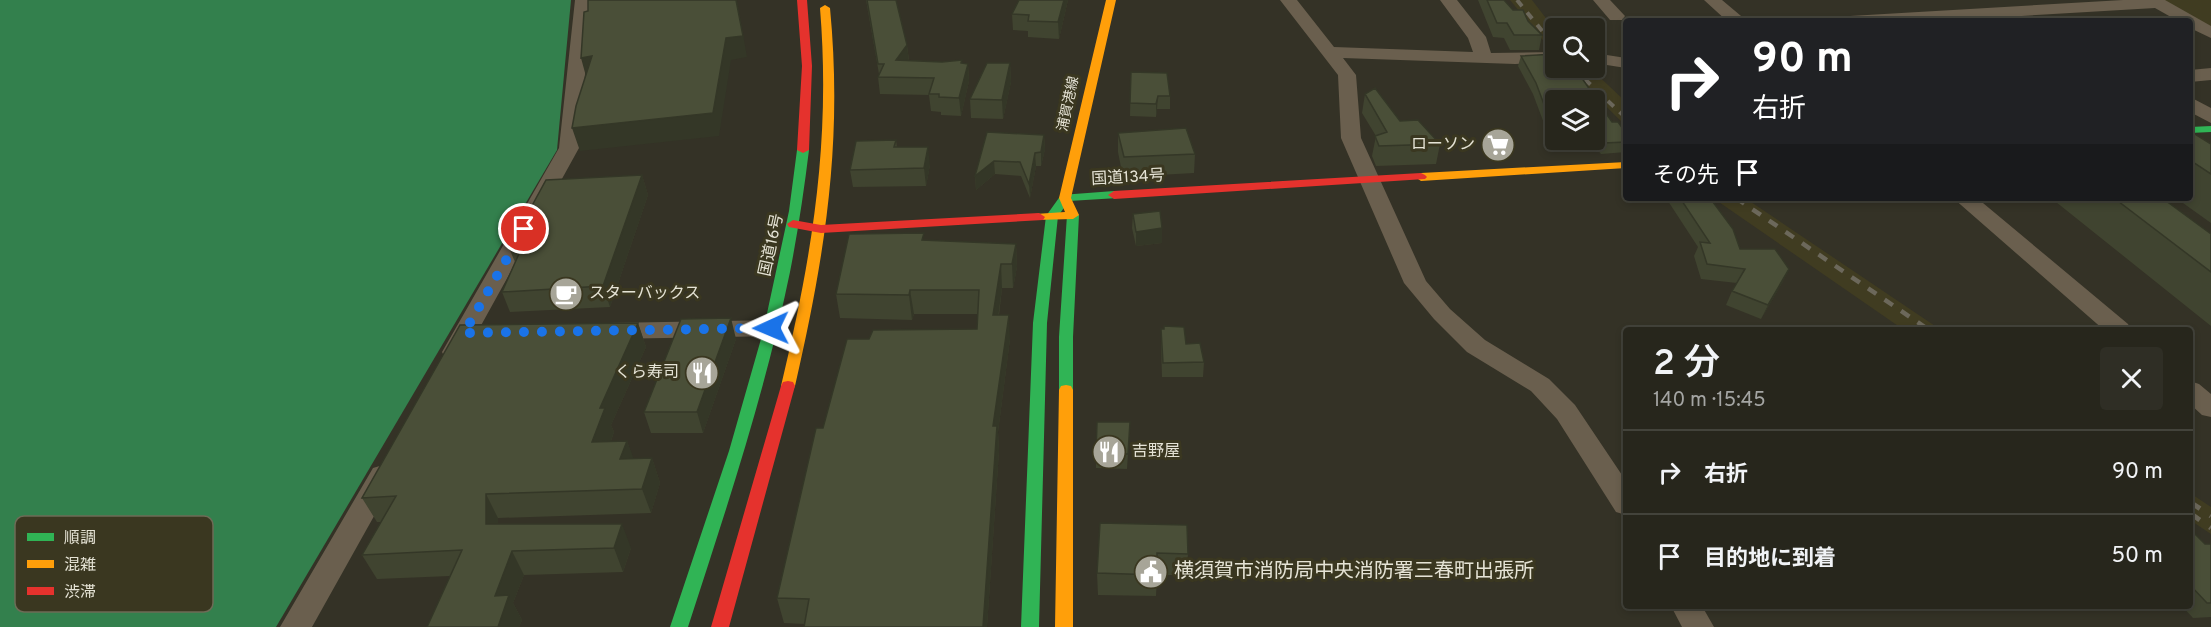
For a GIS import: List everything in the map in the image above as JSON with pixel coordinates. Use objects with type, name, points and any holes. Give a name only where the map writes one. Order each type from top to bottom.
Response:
[{"type":"main road","name":"国道16号","points":[[679,627],[737,452],[771,328],[793,224],[806,117],[807,41],[802,0]]},
{"type":"main road","points":[[720,627],[782,419],[821,222],[831,101],[831,66],[824,0]]},
{"type":"main road","name":"浦賀港線","points":[[1065,198],[1111,0]]},
{"type":"main road","points":[[2193,130],[2211,129]]},
{"type":"main road","points":[[2193,142],[2211,141]]},
{"type":"main road","name":"国道134号","points":[[1043,200],[1375,192],[1623,165]]},
{"type":"main road","points":[[1554,183],[1623,178]]},
{"type":"main road","points":[[1030,627],[1040,322],[1052,216],[1065,198],[1079,214],[1066,336],[1064,627]]},
{"type":"main road","points":[[821,222],[864,213]]},
{"type":"main road","points":[[793,224],[1079,214]]},
{"type":"street","points":[[441,374],[476,333],[569,148],[583,0]]},
{"type":"street","points":[[1288,0],[1347,75],[1351,138],[1416,283],[1442,314],[1476,346],[1540,385],[1566,412],[1623,499]]},
{"type":"street","points":[[1448,0],[1478,37],[1484,58]]},
{"type":"street","points":[[1601,0],[1616,16]]},
{"type":"street","points":[[1712,0],[1734,18]]},
{"type":"street","points":[[1875,0],[1899,18]]},
{"type":"street","points":[[2028,0],[2056,18]]},
{"type":"street","points":[[1934,18],[2155,1],[2185,18]]},
{"type":"street","points":[[2193,23],[2211,33]]},
{"type":"street","points":[[2193,40],[2211,39]]},
{"type":"street","points":[[1330,52],[1484,58],[1545,57]]},
{"type":"street","points":[[1605,60],[1623,63]]},
{"type":"street","points":[[2193,76],[2211,74]]},
{"type":"street","points":[[2193,105],[2211,117]]},
{"type":"street","points":[[1968,201],[2115,327]]},
{"type":"street","points":[[583,331],[771,328]]},
{"type":"street","points":[[2193,393],[2211,408]]},
{"type":"street","points":[[296,627],[395,455]]},
{"type":"street","points":[[1688,609],[1698,627]]},
{"type":"shaded area","points":[[0,0],[571,0],[557,150],[276,627],[0,627]]},
{"type":"shaded area","points":[[1510,0],[1532,0],[1546,18],[1545,43]]},
{"type":"shaded area","points":[[2160,0],[2211,0],[2211,29]]},
{"type":"shaded area","points":[[1577,78],[1601,78],[1623,99],[1623,123],[1605,105],[1605,90],[1589,90]]},
{"type":"shaded area","points":[[1717,201],[1749,201],[1937,327],[1900,327]]},
{"type":"shaded area","points":[[2193,495],[2211,507],[2211,534],[2193,522]]},
{"type":"building","points":[[588,0],[736,0],[743,36],[726,38],[713,113],[572,128],[576,106],[592,56],[581,58],[584,12],[588,11]]},
{"type":"building","points":[[867,0],[896,0],[907,45],[896,60],[942,62],[962,60],[961,63],[968,64],[959,98],[929,94],[934,78],[878,77],[884,64],[878,64]]},
{"type":"building","points":[[1019,0],[1064,0],[1058,22],[1028,21],[1029,15],[1012,14]]},
{"type":"building","points":[[1487,0],[1504,0],[1513,10],[1523,10],[1528,21],[1542,35],[1514,35],[1507,23],[1497,23]]},
{"type":"building","points":[[1545,55],[1545,78],[1582,78],[1590,90],[1545,90],[1545,107],[1536,83],[1521,56]]},
{"type":"building","points":[[987,63],[1010,63],[1002,100],[970,99]]},
{"type":"building","points":[[1131,72],[1167,73],[1170,96],[1158,96],[1156,104],[1130,103]]},
{"type":"building","points":[[1375,88],[1400,121],[1418,120],[1440,144],[1379,146],[1375,136],[1387,132],[1365,94]]},
{"type":"building","points":[[1605,112],[1612,122],[1618,122],[1623,129],[1623,142],[1605,143]]},
{"type":"building","points":[[1186,128],[1195,154],[1124,157],[1118,133]]},
{"type":"building","points":[[987,132],[1044,135],[1041,152],[1035,153],[1029,184],[1020,162],[994,161],[975,176]]},
{"type":"building","points":[[2193,134],[2211,144],[2211,174],[2193,162]]},
{"type":"building","points":[[896,140],[894,147],[928,147],[924,168],[850,170],[856,141]]},
{"type":"building","points":[[642,175],[603,286],[502,292],[522,247],[509,248],[546,180]]},
{"type":"building","points":[[1682,201],[1712,201],[1733,229],[1740,249],[1775,249],[1789,269],[1768,305],[1732,291],[1745,269],[1707,264],[1700,242],[1710,243]]},
{"type":"building","points":[[2118,201],[2166,201],[2211,234],[2211,272]]},
{"type":"building","points":[[1160,211],[1162,228],[1136,232],[1133,214]]},
{"type":"building","points":[[924,233],[922,240],[1016,244],[1012,264],[1001,264],[993,315],[1009,315],[993,426],[997,426],[983,627],[804,627],[809,599],[777,598],[816,428],[823,428],[847,339],[869,339],[873,330],[977,329],[979,290],[910,290],[909,295],[836,294],[849,234]]},
{"type":"building","points":[[731,318],[697,412],[644,412],[681,319]]},
{"type":"building","points":[[638,323],[600,408],[605,408],[592,442],[627,441],[620,459],[652,458],[642,489],[486,494],[486,524],[622,524],[614,548],[512,551],[495,596],[509,595],[498,627],[427,627],[462,550],[362,555],[396,496],[362,498],[460,325]]},
{"type":"building","points":[[1164,326],[1184,327],[1186,344],[1200,343],[1204,362],[1163,363],[1161,329],[1164,329]]},
{"type":"building","points":[[1097,422],[1130,422],[1128,454],[1096,454]]},
{"type":"building","points":[[1100,523],[1187,525],[1188,554],[1157,553],[1157,575],[1097,573]]},
{"type":"building","points":[[2193,532],[2205,544],[2211,544],[2211,603],[2207,603],[2193,588]]},
{"type":"railway","points":[[1517,0],[1545,34]]},
{"type":"railway","points":[[1584,78],[1623,115]]},
{"type":"railway","points":[[1740,201],[1925,327]]},
{"type":"railway","points":[[2193,504],[2211,516]]},
{"type":"railway","points":[[2193,515],[2211,528]]},
{"type":"traffic: fast","points":[[2193,130],[2211,129]]},
{"type":"traffic: fast","points":[[679,627],[718,510],[770,332],[784,272],[803,150]]},
{"type":"traffic: fast","points":[[1030,627],[1040,323],[1052,216],[1065,198],[1114,195]]},
{"type":"traffic: fast","points":[[1066,390],[1066,337],[1073,215]]},
{"type":"traffic: slow","points":[[1039,217],[1073,215],[1065,198],[1111,0]]},
{"type":"traffic: slow","points":[[788,386],[809,292],[824,198],[830,103],[825,8]]},
{"type":"traffic: slow","points":[[1421,177],[1623,165]]},
{"type":"traffic: slow","points":[[1064,627],[1066,390]]},
{"type":"traffic: jam","points":[[802,0],[807,66],[803,150]]},
{"type":"traffic: jam","points":[[1114,195],[1421,177]]},
{"type":"traffic: jam","points":[[793,224],[821,229],[1039,217]]},
{"type":"traffic: jam","points":[[720,627],[788,386]]},
{"type":"place","name":"ローソン","points":[[1498,145]]},
{"type":"place","name":"スターバックス","points":[[566,294]]},
{"type":"place","name":"くら寿司","points":[[702,373]]},
{"type":"place","name":"吉野屋","points":[[1109,452]]},
{"type":"place","name":"横須賀市消防局中央消防署三春町出張所","points":[[1151,572]]},
{"type":"route","points":[[524,229],[464,333],[771,328]]}]
